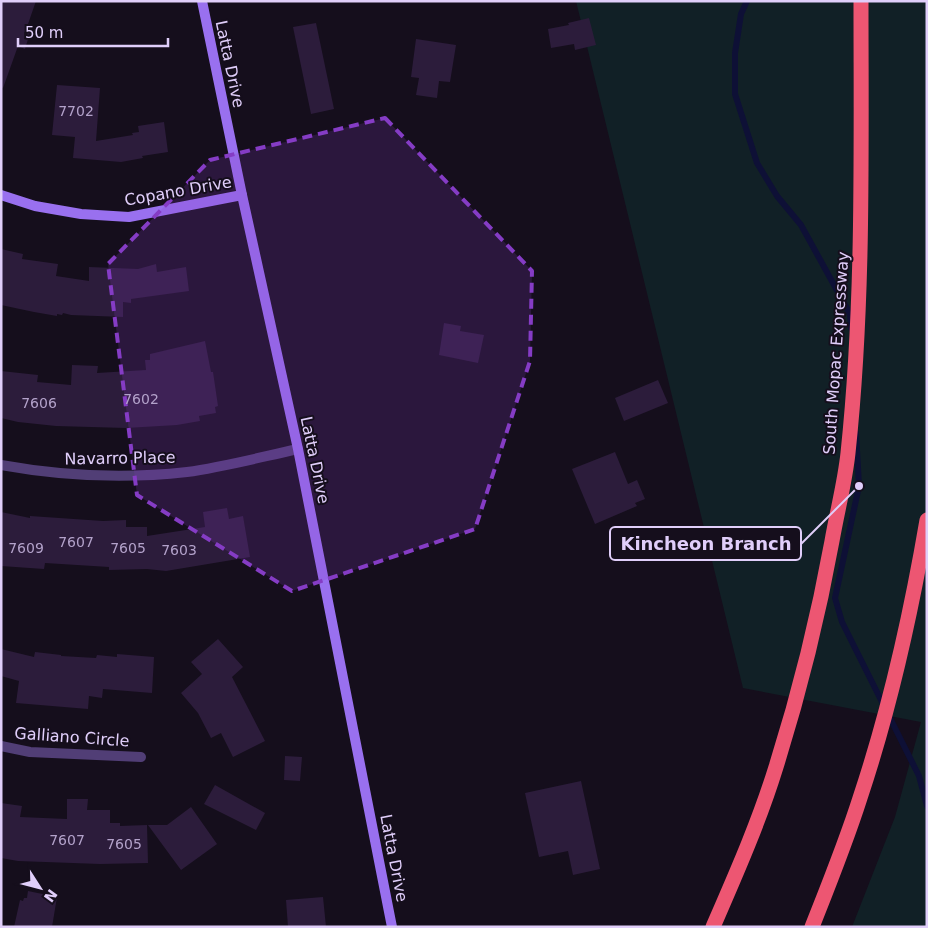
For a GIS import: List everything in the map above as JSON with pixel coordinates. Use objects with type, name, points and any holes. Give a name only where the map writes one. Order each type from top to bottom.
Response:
[{"type":"highway","name":"South Mopac Expressway","points":[[713,927],[747,847],[772,777],[799,688],[825,576],[848,456],[858,342],[861,240],[861,1]]},
{"type":"highway","points":[[812,927],[860,798],[889,702],[914,594],[927,520]]},
{"type":"street","name":"Latta Drive","points":[[202,1],[242,195],[298,449],[392,927]]},
{"type":"street","name":"Copano Drive","points":[[1,196],[35,206],[81,214],[129,217],[242,195]]},
{"type":"street","name":"Navarro Place","points":[[1,465],[44,473],[139,476],[188,472],[298,449]]},
{"type":"street","name":"Galliano Circle","points":[[1,746],[30,752],[141,757]]},
{"type":"highlighted area","points":[[385,118],[532,271],[530,361],[475,529],[292,591],[137,495],[108,264],[210,160]]},
{"type":"shaded area","points":[[576,1],[927,1],[927,927],[852,927],[895,817],[921,722],[743,688]]},
{"type":"building","points":[[1,1],[36,1],[28,24],[32,26],[25,49],[18,46],[3,88],[1,87]]},
{"type":"building","points":[[589,18],[596,45],[575,50],[574,44],[551,48],[548,29],[569,25],[568,23]]},
{"type":"building","points":[[316,23],[334,109],[311,114],[293,27]]},
{"type":"building","points":[[416,39],[456,45],[450,82],[439,81],[437,98],[416,95],[419,78],[411,77]]},
{"type":"building","points":[[57,85],[100,88],[96,141],[133,135],[132,133],[139,132],[138,126],[164,122],[168,152],[121,162],[73,158],[75,137],[52,135]]},
{"type":"building","points":[[1,249],[23,254],[22,259],[58,264],[56,276],[89,281],[89,267],[138,269],[156,264],[157,272],[186,267],[189,291],[131,299],[131,303],[123,302],[123,317],[63,313],[62,315],[57,314],[57,316],[1,305]]},
{"type":"building","points":[[444,323],[461,326],[460,331],[484,335],[478,363],[439,355]]},
{"type":"building","points":[[205,341],[211,372],[213,372],[218,406],[215,407],[216,413],[199,416],[200,421],[177,425],[126,428],[56,426],[18,422],[1,418],[1,371],[38,375],[37,382],[71,385],[72,365],[98,366],[97,373],[146,370],[145,360],[150,360],[150,354]]},
{"type":"building","points":[[658,380],[668,403],[624,421],[615,398]]},
{"type":"building","points":[[615,452],[628,484],[637,480],[645,499],[635,503],[637,506],[595,524],[572,469]]},
{"type":"building","points":[[227,508],[229,519],[243,516],[250,557],[166,571],[147,569],[109,570],[109,567],[45,563],[44,569],[1,566],[1,512],[30,518],[30,516],[103,521],[126,520],[126,527],[147,527],[147,536],[205,527],[203,512]]},
{"type":"building","points":[[218,639],[243,667],[232,677],[265,741],[233,757],[221,733],[211,738],[198,713],[181,693],[202,674],[191,662]]},
{"type":"building","points":[[1,649],[34,657],[35,652],[96,658],[97,655],[117,657],[117,654],[154,657],[152,693],[103,689],[102,698],[89,696],[88,709],[16,703],[19,681],[1,676]]},
{"type":"building","points":[[285,756],[302,757],[300,781],[284,780]]},
{"type":"building","points":[[581,781],[600,869],[573,875],[568,851],[539,857],[525,793]]},
{"type":"building","points":[[215,785],[265,813],[256,830],[204,804]]},
{"type":"building","points":[[67,799],[88,799],[87,810],[110,810],[110,823],[120,823],[120,826],[147,825],[148,863],[100,864],[18,861],[1,858],[1,803],[22,806],[20,817],[67,819]]},
{"type":"building","points":[[191,807],[217,844],[181,870],[148,825],[167,825]]},
{"type":"building","points":[[28,891],[57,897],[52,927],[14,927],[20,900],[23,901],[24,898],[27,898]]},
{"type":"building","points":[[323,897],[326,927],[288,927],[286,900]]},
{"type":"waterway","points":[[747,1],[741,14],[735,53],[735,94],[757,163],[777,196],[801,225],[850,314],[851,328]]},
{"type":"waterway","points":[[856,433],[859,486],[835,598],[842,622],[919,776],[927,806]]},
{"type":"place","name":"Kincheon Branch","points":[[859,486]]}]
